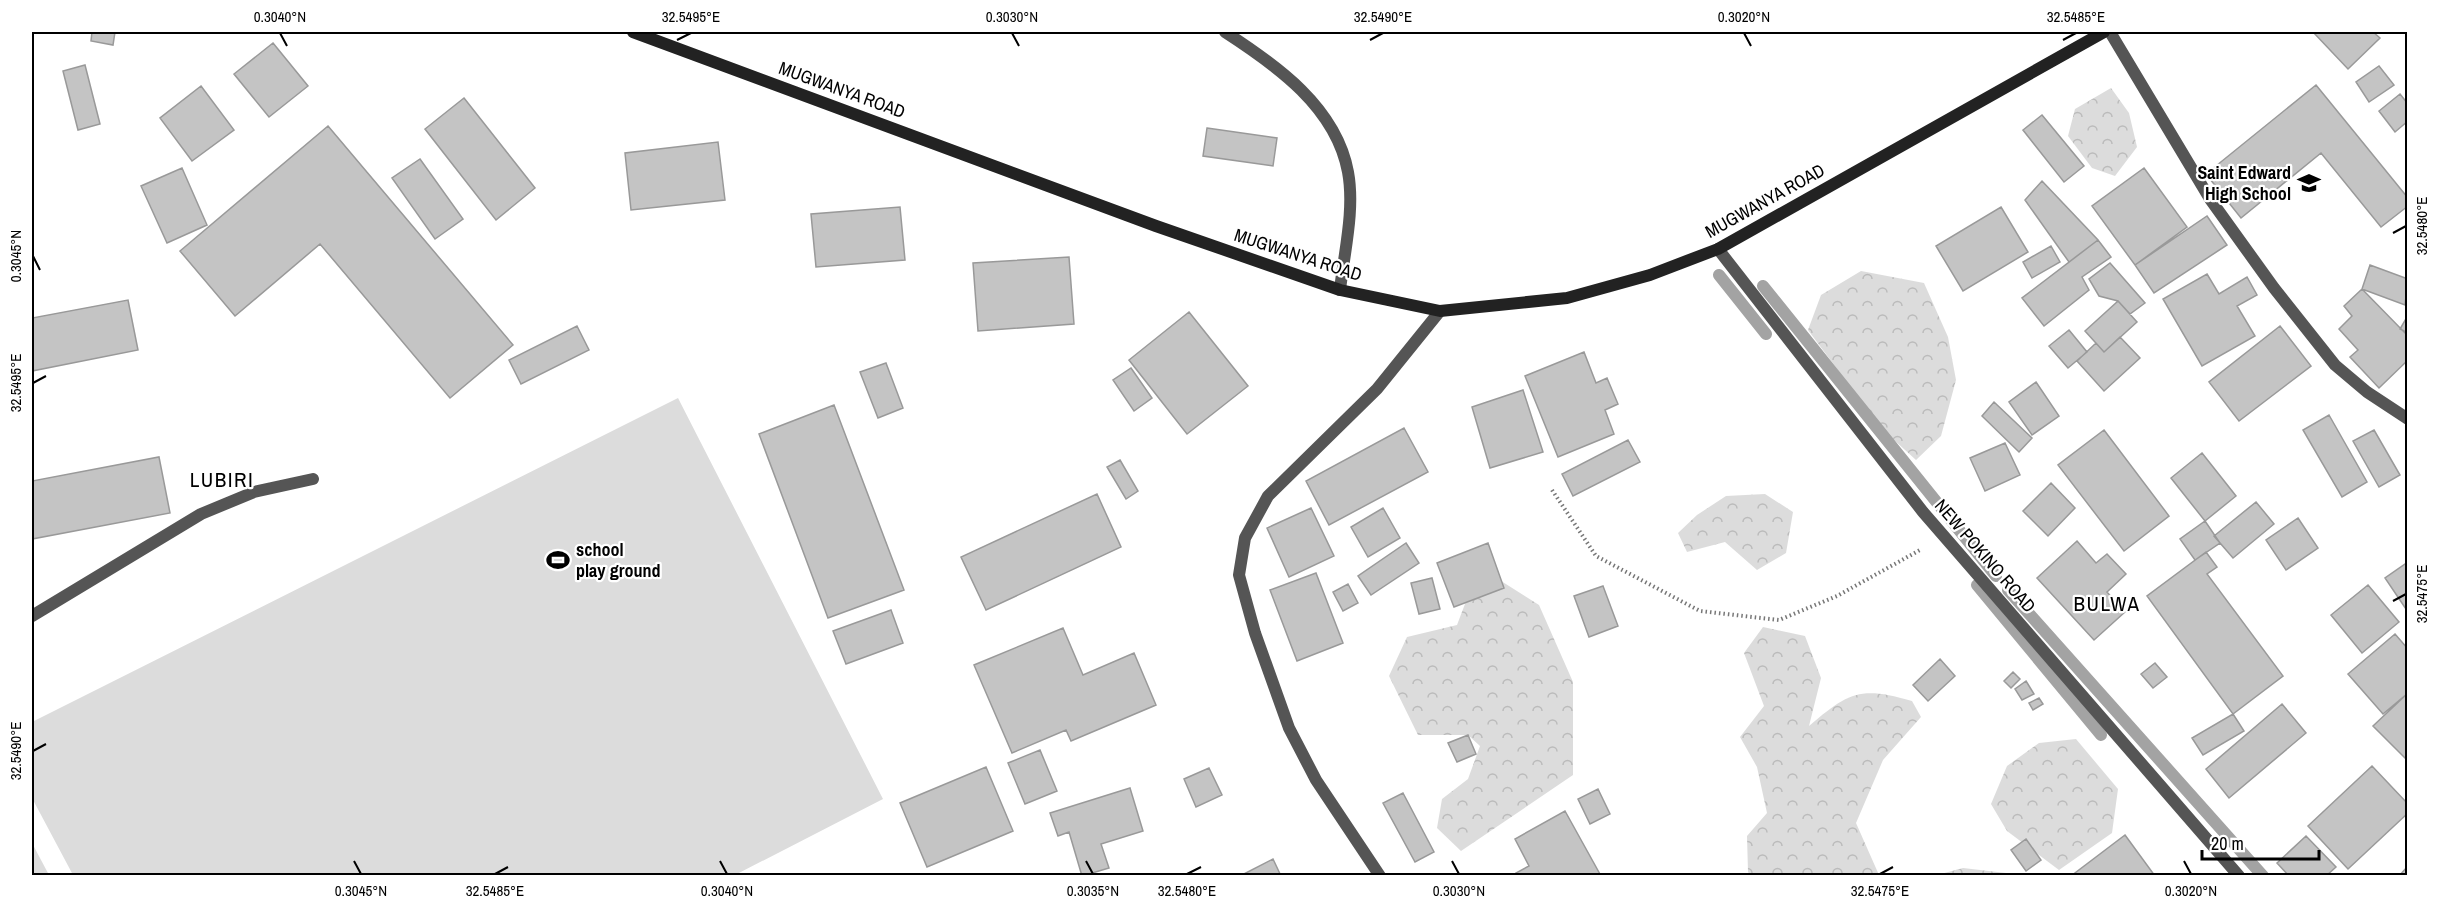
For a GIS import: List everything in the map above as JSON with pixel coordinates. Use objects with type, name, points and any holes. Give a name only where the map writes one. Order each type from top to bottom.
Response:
[{"type":"street","name":"MUGWANYA ROAD","points":[[633,32],[1156,226],[1340,291],[1440,311],[1567,298],[1650,274],[1718,249],[2104,32]]},
{"type":"street","points":[[1225,32],[1268,60],[1307,96],[1334,134],[1348,172],[1349,203],[1340,291]]},
{"type":"street","points":[[2110,32],[2210,199],[2274,288],[2335,365],[2367,392],[2408,419]]},
{"type":"street","name":"NEW POKINO ROAD","points":[[1718,249],[1942,534],[2239,876]]},
{"type":"street","points":[[1380,876],[1316,780],[1289,728],[1255,633],[1239,575],[1245,538],[1268,496],[1377,389],[1440,311]]},
{"type":"street","points":[[32,616],[201,514],[254,492],[313,478]]},
{"type":"path","points":[[1552,490],[1596,556],[1700,610],[1779,620],[1837,596],[1904,561],[1942,534]]},
{"type":"green space","points":[[2111,88],[2129,113],[2137,147],[2115,176],[2092,168],[2068,136],[2075,109]]},
{"type":"green space","points":[[1861,271],[1924,283],[1948,337],[1956,380],[1941,436],[1916,460],[1882,429],[1808,330],[1821,295]]},
{"type":"green space","name":"school play ground","points":[[678,398],[883,799],[735,875],[73,875],[32,798],[32,722]]},
{"type":"green space","points":[[1765,494],[1793,512],[1786,553],[1757,570],[1725,542],[1687,552],[1678,533],[1697,515],[1726,496]]},
{"type":"green space","points":[[1479,567],[1539,605],[1573,682],[1573,775],[1461,851],[1437,828],[1442,799],[1468,779],[1480,746],[1468,735],[1418,735],[1389,676],[1407,637],[1457,625]]},
{"type":"green space","points":[[1763,627],[1805,636],[1821,678],[1809,726],[1845,699],[1867,693],[1912,701],[1921,717],[1883,760],[1856,823],[1879,875],[1751,876],[1748,872],[1747,836],[1767,813],[1757,767],[1740,737],[1764,706],[1744,653]]},
{"type":"green space","points":[[2076,739],[2118,789],[2112,833],[2059,870],[2007,831],[1991,804],[2007,766],[2039,743]]},
{"type":"green space","points":[[32,843],[49,875],[32,875]]},
{"type":"green space","points":[[1963,868],[2006,873],[2008,875],[1937,875]]},
{"type":"building","points":[[92,32],[115,32],[113,45],[91,41]]},
{"type":"building","points":[[2313,32],[2373,32],[2380,38],[2348,69]]},
{"type":"building","points":[[273,43],[308,86],[269,117],[234,74]]},
{"type":"building","points":[[85,65],[100,124],[78,130],[63,71]]},
{"type":"building","points":[[2379,66],[2394,85],[2369,102],[2356,82]]},
{"type":"building","points":[[2316,85],[2408,198],[2408,206],[2381,227],[2321,153],[2241,218],[2206,174]]},
{"type":"building","points":[[201,86],[234,130],[192,161],[160,118]]},
{"type":"building","points":[[2400,94],[2408,104],[2408,121],[2395,132],[2379,111]]},
{"type":"building","points":[[464,98],[535,188],[496,220],[425,129]]},
{"type":"building","points":[[2042,115],[2084,166],[2064,182],[2023,130]]},
{"type":"building","points":[[328,126],[513,345],[450,398],[320,244],[235,316],[180,251]]},
{"type":"building","points":[[1207,128],[1277,138],[1273,166],[1203,156]]},
{"type":"building","points":[[718,142],[725,200],[631,210],[625,153]]},
{"type":"building","points":[[420,159],[463,219],[435,239],[392,178]]},
{"type":"building","points":[[182,168],[207,225],[167,243],[141,186]]},
{"type":"building","points":[[2144,168],[2187,227],[2135,265],[2092,206]]},
{"type":"building","points":[[2042,181],[2098,240],[2069,262],[2025,200]]},
{"type":"building","points":[[900,207],[905,260],[816,267],[811,214]]},
{"type":"building","points":[[2001,207],[2028,252],[1963,291],[1936,246]]},
{"type":"building","points":[[2207,216],[2227,245],[2154,293],[2135,265]]},
{"type":"building","points":[[2098,240],[2111,257],[2082,277],[2089,290],[2044,326],[2022,298]]},
{"type":"building","points":[[2051,246],[2060,262],[2032,278],[2023,262]]},
{"type":"building","points":[[1069,257],[1074,324],[978,331],[973,263]]},
{"type":"building","points":[[2110,263],[2145,303],[2130,314],[2118,301],[2099,296],[2089,279]]},
{"type":"building","points":[[2370,265],[2408,279],[2405,305],[2362,289]]},
{"type":"building","points":[[2207,274],[2219,294],[2247,277],[2257,295],[2237,306],[2255,336],[2202,366],[2163,299]]},
{"type":"building","points":[[2362,289],[2408,336],[2408,360],[2379,388],[2350,357],[2358,350],[2339,329],[2352,316],[2344,306]]},
{"type":"building","points":[[128,300],[138,350],[32,371],[32,318]]},
{"type":"building","points":[[2118,301],[2137,322],[2104,352],[2085,331]]},
{"type":"building","points":[[1189,312],[1248,386],[1187,434],[1129,360]]},
{"type":"building","points":[[2408,317],[2408,333],[2400,329]]},
{"type":"building","points":[[577,326],[589,350],[521,384],[509,360]]},
{"type":"building","points":[[2280,326],[2311,366],[2239,421],[2209,382]]},
{"type":"building","points":[[2069,330],[2087,352],[2068,368],[2049,346]]},
{"type":"building","points":[[2120,337],[2140,358],[2104,391],[2077,361],[2096,343],[2104,352]]},
{"type":"building","points":[[1584,352],[1596,383],[1607,378],[1618,404],[1605,410],[1614,434],[1558,457],[1525,376]]},
{"type":"building","points":[[886,363],[903,408],[878,418],[860,372]]},
{"type":"building","points":[[1131,368],[1152,398],[1134,411],[1113,380]]},
{"type":"building","points":[[2036,382],[2059,416],[2032,435],[2009,402]]},
{"type":"building","points":[[1523,390],[1543,452],[1490,468],[1472,407]]},
{"type":"building","points":[[1994,402],[2032,438],[2019,452],[1982,416]]},
{"type":"building","points":[[834,405],[904,590],[828,618],[759,434]]},
{"type":"building","points":[[2329,415],[2367,482],[2342,497],[2303,430]]},
{"type":"building","points":[[1404,428],[1428,472],[1329,525],[1306,481]]},
{"type":"building","points":[[2104,430],[2169,516],[2124,551],[2058,465]]},
{"type":"building","points":[[2374,430],[2400,475],[2379,487],[2353,441]]},
{"type":"building","points":[[1628,440],[1640,462],[1573,496],[1562,474]]},
{"type":"building","points":[[2005,443],[2020,475],[1985,491],[1970,458]]},
{"type":"building","points":[[2202,453],[2236,496],[2205,521],[2171,478]]},
{"type":"building","points":[[159,457],[170,513],[32,539],[32,481]]},
{"type":"building","points":[[1120,460],[1138,491],[1126,499],[1107,467]]},
{"type":"building","points":[[2051,483],[2075,508],[2048,536],[2023,511]]},
{"type":"building","points":[[1097,494],[1121,547],[986,610],[961,557]]},
{"type":"building","points":[[2256,502],[2274,524],[2233,558],[2214,536]]},
{"type":"building","points":[[1311,508],[1334,556],[1289,577],[1267,528]]},
{"type":"building","points":[[1383,508],[1400,538],[1368,557],[1351,527]]},
{"type":"building","points":[[2298,518],[2318,548],[2286,570],[2266,540]]},
{"type":"building","points":[[2205,521],[2220,543],[2195,560],[2180,539]]},
{"type":"building","points":[[2077,541],[2096,563],[2107,554],[2126,574],[2107,592],[2125,612],[2094,640],[2037,578]]},
{"type":"building","points":[[1406,543],[1419,563],[1371,595],[1358,576]]},
{"type":"building","points":[[1488,543],[1504,588],[1454,607],[1437,563]]},
{"type":"building","points":[[2206,552],[2217,567],[2207,574],[2283,676],[2233,714],[2147,596]]},
{"type":"building","points":[[2408,562],[2408,612],[2385,578]]},
{"type":"building","points":[[1316,573],[1343,643],[1297,661],[1270,590]]},
{"type":"building","points":[[1432,578],[1440,609],[1419,614],[1411,583]]},
{"type":"building","points":[[1348,584],[1358,603],[1343,611],[1333,592]]},
{"type":"building","points":[[2368,585],[2399,622],[2362,653],[2331,615]]},
{"type":"building","points":[[1603,586],[1618,626],[1589,637],[1574,596]]},
{"type":"building","points":[[891,610],[903,643],[846,664],[833,631]]},
{"type":"building","points":[[1063,628],[1083,675],[1134,653],[1156,705],[1071,741],[1066,730],[1012,753],[974,665]]},
{"type":"building","points":[[2395,634],[2408,649],[2408,693],[2383,714],[2348,674]]},
{"type":"building","points":[[1940,659],[1955,676],[1928,701],[1913,685]]},
{"type":"building","points":[[2155,663],[2167,677],[2153,688],[2141,674]]},
{"type":"building","points":[[2013,672],[2020,679],[2011,688],[2004,681]]},
{"type":"building","points":[[2026,681],[2034,694],[2022,700],[2015,689]]},
{"type":"building","points":[[2408,693],[2408,761],[2373,726]]},
{"type":"building","points":[[2039,698],[2043,704],[2033,710],[2029,703]]},
{"type":"building","points":[[2282,704],[2306,733],[2229,798],[2206,769]]},
{"type":"building","points":[[2233,714],[2244,731],[2203,755],[2192,738]]},
{"type":"building","points":[[1468,735],[1476,754],[1457,762],[1448,743]]},
{"type":"building","points":[[1040,750],[1057,791],[1025,804],[1008,763]]},
{"type":"building","points":[[2372,766],[2408,804],[2408,813],[2348,869],[2308,826]]},
{"type":"building","points":[[986,767],[1013,831],[927,867],[900,803]]},
{"type":"building","points":[[1209,768],[1222,795],[1196,807],[1184,779]]},
{"type":"building","points":[[1130,788],[1143,831],[1101,844],[1109,868],[1082,876],[1069,832],[1058,836],[1050,813]]},
{"type":"building","points":[[1598,789],[1610,814],[1590,824],[1578,799]]},
{"type":"building","points":[[1403,793],[1434,852],[1415,862],[1383,803]]},
{"type":"building","points":[[1565,811],[1601,876],[1518,876],[1516,873],[1529,866],[1515,839]]},
{"type":"building","points":[[2125,835],[2155,876],[2071,876]]},
{"type":"building","points":[[2306,836],[2336,867],[2326,876],[2289,876],[2277,863]]},
{"type":"building","points":[[2026,839],[2041,860],[2026,871],[2011,850]]},
{"type":"building","points":[[1273,859],[1281,876],[1240,876]]},
{"type":"building","points":[[2408,866],[2408,876],[2399,876]]},
{"type":"waterway","points":[[1719,275],[1766,334]]},
{"type":"waterway","points":[[1763,286],[1996,576]]},
{"type":"waterway","points":[[1977,585],[2101,735]]},
{"type":"waterway","points":[[2008,590],[2263,876]]},
{"type":"place","name":"Saint Edward High School","points":[[2309,183]]},
{"type":"place","name":"school play ground","points":[[558,560]]},
{"type":"district","name":"LUBIRI","points":[[222,480]]},
{"type":"district","name":"BULWA","points":[[2107,604]]}]
